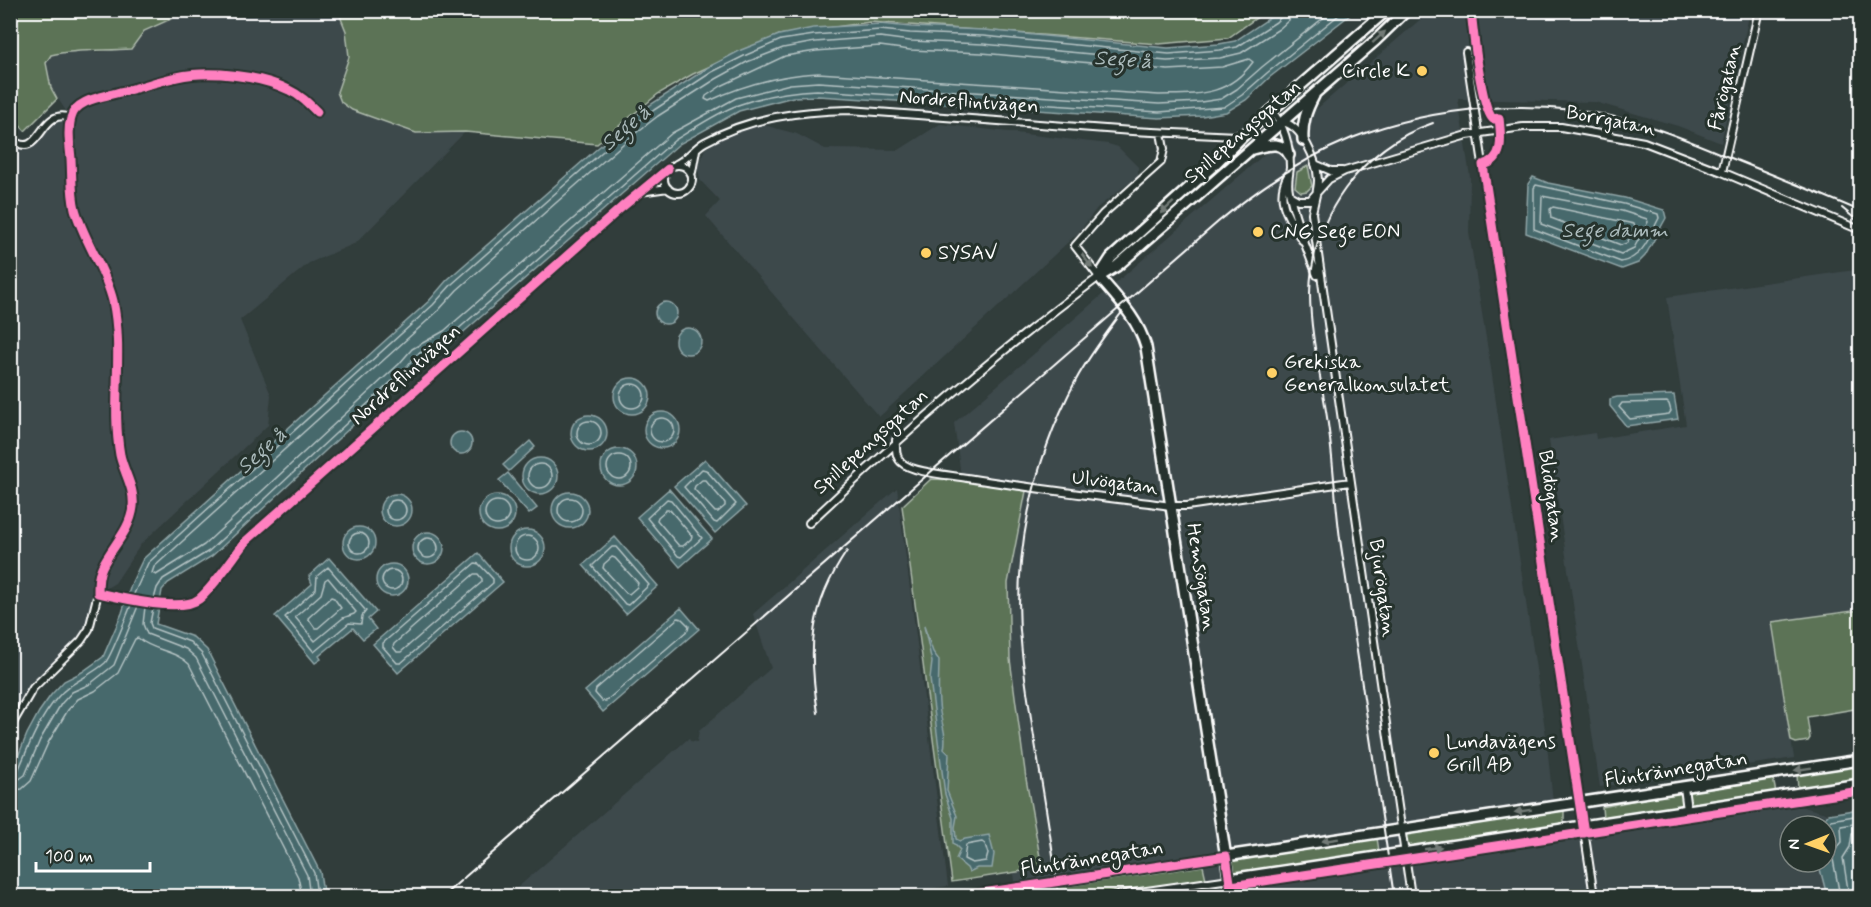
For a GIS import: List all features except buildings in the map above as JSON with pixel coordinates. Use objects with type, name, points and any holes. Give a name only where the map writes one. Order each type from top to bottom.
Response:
[{"type":"street","name":"Spillepengsgatan","points":[[1099,277],[1111,258],[1211,168],[1247,132],[1387,10]]},
{"type":"street","name":"Spillepengsgatan","points":[[809,523],[896,440],[997,355],[1099,277],[1117,266],[1407,10]]},
{"type":"street","name":"Fårögatan","points":[[1722,172],[1759,10]]},
{"type":"street","name":"Blidögatan","points":[[1466,52],[1594,897]]},
{"type":"street","points":[[10,728],[33,688],[81,641],[89,629],[98,594],[98,578],[102,567],[130,521],[133,506],[133,491],[121,456],[118,434],[118,358],[113,302],[107,280],[74,207],[69,131],[75,108],[84,103],[177,77],[203,74],[229,75],[287,88],[303,98],[317,112]]},
{"type":"street","points":[[1303,140],[1306,110],[1318,89]]},
{"type":"street","name":"Nordreflintvägen","points":[[676,164],[685,160],[703,143],[738,128],[775,116],[808,111],[850,110],[1161,133],[1236,136],[1247,132]]},
{"type":"street","name":"Bjurögatan","points":[[1272,111],[1281,122],[1289,155],[1288,184],[1304,244]]},
{"type":"street","points":[[10,138],[18,145],[25,146],[32,143],[46,124],[57,116],[71,117]]},
{"type":"street","name":"Bjurögatan","points":[[1281,122],[1293,126],[1303,140],[1315,164],[1318,177],[1312,213],[1321,284],[1411,897]]},
{"type":"street","name":"Borrgatan","points":[[1316,193],[1329,179],[1345,171],[1458,137],[1544,126],[1588,130],[1644,142],[1860,230]]},
{"type":"street","points":[[1099,277],[1076,246],[1103,214],[1161,162],[1164,149],[1161,133]]},
{"type":"street","points":[[1250,150],[1272,144],[1281,146],[1289,155]]},
{"type":"street","points":[[639,192],[668,188],[678,193],[687,190],[692,182],[696,149]]},
{"type":"street","points":[[668,188],[664,178],[668,169],[676,164],[685,166],[692,173]]},
{"type":"street","name":"Borrgatan","points":[[1315,164],[1331,171],[1345,171]]},
{"type":"street","name":"Nordreflintvägen","points":[[98,594],[173,605],[186,605],[198,600],[246,541],[639,192],[668,169]]},
{"type":"street","name":"Bjurögatan","points":[[1289,172],[1282,188],[1283,207],[1304,244],[1321,284]]},
{"type":"street","points":[[1291,196],[1305,201],[1310,200],[1316,193]]},
{"type":"street","name":"Hemsögatan","points":[[1099,277],[1126,308],[1143,335],[1151,369],[1233,897]]},
{"type":"street","name":"Ulvögatan","points":[[896,440],[896,452],[900,461],[908,467],[920,470],[1034,489],[1172,507],[1350,482]]},
{"type":"street","name":"Flintrännegatan","points":[[963,897],[1860,760]]},
{"type":"street","name":"Flintrännegatan","points":[[1112,897],[1860,784]]},
{"type":"street","points":[[1684,787],[1687,810]]},
{"type":"shaded area","points":[[177,11],[338,11],[346,31],[349,57],[346,69],[352,110],[416,133],[465,132],[356,243],[309,263],[240,320],[271,395],[268,425],[141,544],[115,583],[98,593],[89,629],[44,676],[11,728],[11,138],[25,146],[57,116],[70,117],[51,88],[46,63],[51,55],[70,51],[97,52],[131,49],[144,31],[171,19]]},
{"type":"shaded area","points":[[1430,11],[1750,11],[1721,143],[1678,126],[1595,102],[1458,99],[1470,177],[1469,233],[1546,736],[1557,840],[1792,804],[1829,814],[1778,814],[1778,874],[1821,874],[1827,896],[1017,896],[954,423]]},
{"type":"shaded area","points":[[756,123],[797,134],[825,149],[899,150],[940,124],[1108,144],[1118,147],[1138,167],[1138,176],[1097,208],[1080,231],[879,417],[706,216],[720,201],[700,180],[698,168],[705,149],[729,133]]},
{"type":"shaded area","points":[[1855,270],[1860,308],[1860,610],[1772,622],[1794,758],[1600,787],[1549,440],[1595,433],[1596,439],[1686,425],[1667,297]]},
{"type":"shaded area","points":[[897,488],[948,886],[879,896],[508,896],[689,738],[690,741],[697,742],[699,731],[771,668],[753,614]]},
{"type":"green space","points":[[11,10],[177,11],[171,19],[144,31],[131,49],[51,55],[46,63],[51,88],[57,99],[25,131],[11,116]]},
{"type":"green space","points":[[338,11],[1266,11],[1228,38],[1159,44],[870,22],[779,35],[693,74],[658,94],[597,144],[465,132],[416,133],[352,110],[341,102],[337,92],[349,57],[346,31]]},
{"type":"green space","points":[[1308,166],[1312,186],[1307,191],[1301,192],[1295,187],[1297,172]]},
{"type":"green space","points":[[931,479],[959,480],[1026,491],[1008,583],[1010,659],[1026,779],[1042,868],[952,882],[902,506]]},
{"type":"green space","points":[[1860,610],[1860,708],[1807,717],[1810,738],[1808,741],[1796,743],[1791,741],[1772,622]]},
{"type":"green space","points":[[1860,766],[1860,780],[1798,789],[1797,775]]},
{"type":"green space","points":[[1773,778],[1776,793],[1691,806],[1688,791]]},
{"type":"green space","points":[[1681,791],[1684,807],[1603,819],[1602,807]]},
{"type":"green space","points":[[1564,809],[1564,823],[1407,848],[1405,833]]},
{"type":"green space","points":[[1377,838],[1379,851],[1233,874],[1232,861]]},
{"type":"green space","points":[[1203,866],[1206,879],[1085,896],[1040,896],[1040,890]]},
{"type":"water","name":"Sege å","points":[[1280,11],[1355,11],[1270,77],[1246,100],[1226,112],[1202,116],[1159,118],[818,96],[793,97],[739,111],[679,144],[451,343],[420,360],[409,373],[212,556],[168,583],[162,590],[156,624],[193,637],[207,650],[320,872],[322,886],[328,896],[11,896],[11,774],[27,734],[51,695],[64,681],[103,657],[143,559],[429,301],[447,280],[650,105],[709,67],[741,50],[779,35],[813,28],[880,24],[984,30],[1168,48],[1235,41]]},
{"type":"water","name":"Sege damm","points":[[1533,177],[1548,183],[1625,198],[1664,210],[1666,218],[1645,256],[1638,263],[1622,269],[1526,233],[1528,184]]},
{"type":"water","points":[[666,302],[674,305],[677,313],[674,321],[666,324],[658,321],[655,313],[658,305]]},
{"type":"water","points":[[688,328],[698,331],[701,341],[698,351],[688,354],[678,351],[675,341],[678,331]]},
{"type":"water","points":[[632,378],[645,383],[650,396],[645,409],[632,414],[619,409],[614,396],[619,383]]},
{"type":"water","points":[[1674,395],[1678,419],[1626,426],[1610,406],[1610,399],[1617,397]]},
{"type":"water","points":[[662,412],[675,417],[680,430],[675,443],[662,448],[649,443],[644,430],[649,417]]},
{"type":"water","points":[[589,415],[602,420],[607,433],[602,446],[589,451],[576,446],[571,433],[576,420]]},
{"type":"water","points":[[461,432],[471,439],[472,443],[465,453],[461,454],[451,447],[450,443],[457,433]]},
{"type":"water","points":[[530,441],[535,447],[509,471],[503,465]]},
{"type":"water","points":[[619,449],[632,454],[637,467],[632,480],[619,485],[606,480],[601,467],[606,454]]},
{"type":"water","points":[[540,458],[553,463],[558,476],[553,489],[540,494],[527,489],[522,476],[527,463]]},
{"type":"water","points":[[705,459],[746,506],[715,533],[674,486]]},
{"type":"water","points":[[508,473],[537,508],[529,514],[499,480]]},
{"type":"water","points":[[669,489],[712,539],[680,567],[637,517]]},
{"type":"water","points":[[570,492],[583,497],[588,510],[583,523],[570,528],[557,523],[552,510],[557,497]]},
{"type":"water","points":[[396,494],[407,499],[412,510],[407,521],[396,526],[385,521],[380,510],[385,499]]},
{"type":"water","points":[[497,495],[510,500],[515,513],[510,526],[497,531],[484,526],[479,513],[484,500]]},
{"type":"water","points":[[359,527],[370,532],[375,543],[370,554],[359,559],[348,554],[343,543],[348,532]]},
{"type":"water","points":[[527,530],[540,535],[545,548],[540,561],[527,566],[514,561],[509,548],[514,535]]},
{"type":"water","points":[[428,532],[439,537],[444,548],[439,559],[428,564],[417,559],[412,548],[417,537]]},
{"type":"water","points":[[615,537],[658,586],[626,614],[583,565]]},
{"type":"water","points":[[478,553],[503,582],[398,673],[373,644]]},
{"type":"water","points":[[329,558],[376,612],[368,619],[376,629],[363,639],[353,628],[319,656],[321,659],[315,663],[275,616],[312,584],[309,576]]},
{"type":"water","points":[[392,564],[403,569],[408,580],[403,591],[392,596],[381,591],[376,580],[381,569]]},
{"type":"water","points":[[681,608],[699,629],[603,712],[585,691]]},
{"type":"water","points":[[924,626],[933,652],[939,660],[939,705],[945,735],[944,749],[949,754],[947,791],[957,816],[956,839],[960,841],[989,835],[994,854],[992,868],[977,868],[969,872],[956,859],[960,850],[953,843],[953,818],[945,794],[930,679],[932,662]]},
{"type":"water","points":[[1860,809],[1860,896],[1827,896],[1821,874],[1838,874],[1838,814],[1829,814]]},
{"type":"railway","points":[[443,896],[1218,222],[1249,197],[1282,175],[1334,146],[1384,127],[1452,112],[1522,107],[1591,112],[1624,119],[1676,136],[1860,211]]},
{"type":"railway","points":[[1394,896],[1341,546],[1330,439],[1314,342],[1310,293],[1313,265],[1320,238],[1345,188],[1363,167],[1384,149],[1407,134],[1433,123]]},
{"type":"railway","points":[[1842,208],[1860,223]]},
{"type":"railway","points":[[1058,896],[1022,653],[1019,618],[1023,547],[1028,512],[1047,444],[1086,362],[1122,312]]},
{"type":"railway","points":[[818,713],[813,668],[814,629],[825,591],[847,551]]},
{"type":"cycle path","points":[[1471,10],[1478,68],[1485,100],[1493,119],[1499,118],[1501,139],[1498,153],[1495,158],[1483,165],[1584,833]]},
{"type":"cycle path","points":[[317,112],[297,94],[277,85],[249,77],[219,74],[177,77],[99,97],[84,103],[74,112],[69,133],[72,190],[79,221],[105,277],[113,301],[117,339],[118,436],[120,455],[133,500],[128,524],[101,570],[98,593],[165,605],[191,603],[199,599],[217,580],[246,541],[622,207],[668,169]]},
{"type":"cycle path","points":[[1231,886],[1860,791]]},
{"type":"cycle path","points":[[963,896],[1226,856],[1232,896]]},
{"type":"place","name":"Circle K","points":[[1422,71]]},
{"type":"place","name":"CNG Sege EON","points":[[1258,232]]},
{"type":"place","name":"SYSAV","points":[[926,253]]},
{"type":"place","name":"Grekiska Generalkonsulatet","points":[[1272,373]]},
{"type":"place","name":"Lundavägens Grill AB","points":[[1434,753]]}]
